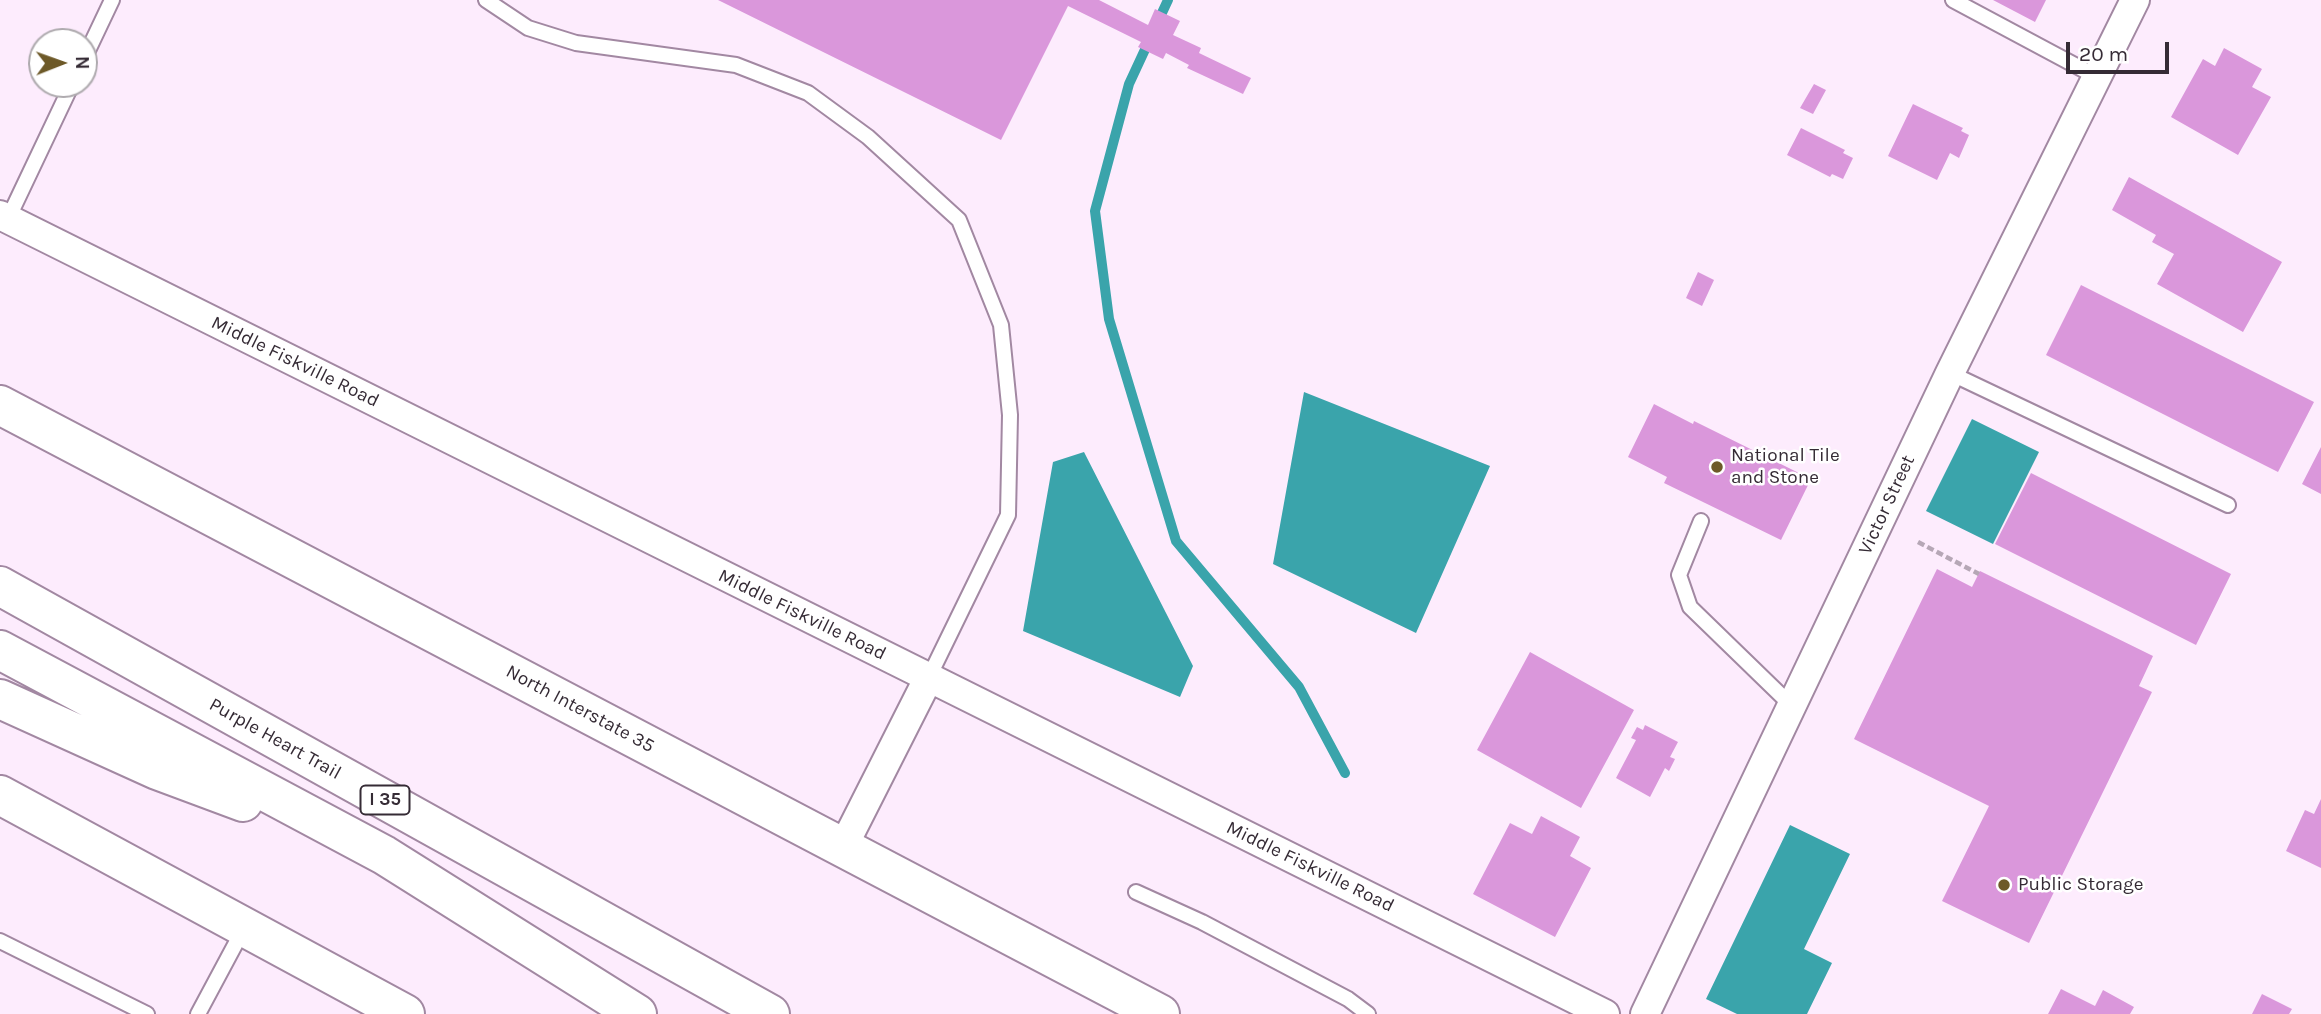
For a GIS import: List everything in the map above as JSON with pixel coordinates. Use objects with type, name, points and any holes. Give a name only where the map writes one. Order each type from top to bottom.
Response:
[{"type":"main road","name":"North Interstate 35","points":[[0,404],[1160,1014]]},
{"type":"main road","name":"Purple Heart Trail","points":[[0,586],[770,1014]]},
{"type":"main road","name":"I 35","points":[[0,650],[384,855],[637,1014]]},
{"type":"main road","points":[[0,699],[157,770],[384,855]]},
{"type":"main road","points":[[0,795],[405,1014]]},
{"type":"street","name":"Victor Street","points":[[1645,1014],[1950,373],[2135,0]]},
{"type":"street","name":"Middle Fiskville Road","points":[[4,217],[1605,1014]]},
{"type":"street","points":[[844,847],[929,677]]},
{"type":"lane","points":[[98,30],[112,0]]},
{"type":"lane","points":[[486,0],[528,28],[576,43],[736,65],[808,93],[868,137],[958,220],[1000,325],[1010,415],[1008,514],[929,677]]},
{"type":"lane","points":[[1953,0],[2097,77]]},
{"type":"lane","points":[[4,217],[65,98]]},
{"type":"lane","points":[[1950,373],[2228,505]]},
{"type":"lane","points":[[1701,521],[1679,575],[1690,607],[1792,706]]},
{"type":"lane","points":[[1136,892],[1202,922],[1348,999],[1368,1014]]},
{"type":"lane","points":[[198,1014],[244,927]]},
{"type":"lane","points":[[0,941],[147,1014]]},
{"type":"path","points":[[1918,542],[1979,574]]},
{"type":"water","points":[[1304,392],[1490,466],[1416,633],[1273,564]]},
{"type":"water","points":[[1972,419],[2039,452],[1993,544],[1926,511]]},
{"type":"water","points":[[1084,452],[1193,666],[1180,697],[1023,631],[1053,462]]},
{"type":"water","points":[[1790,825],[1850,854],[1804,949],[1832,963],[1807,1014],[1737,1014],[1706,999]]},
{"type":"building","points":[[718,0],[1099,0],[1148,25],[1155,9],[1180,21],[1173,35],[1201,48],[1199,53],[1251,78],[1243,94],[1187,68],[1189,65],[1166,53],[1163,59],[1138,47],[1141,42],[1068,6],[1001,140]]},
{"type":"building","points":[[1993,0],[2046,0],[2035,22]]},
{"type":"building","points":[[2224,48],[2262,69],[2252,87],[2271,97],[2238,155],[2171,117],[2203,59],[2215,66]]},
{"type":"building","points":[[1814,84],[1826,90],[1813,114],[1800,108]]},
{"type":"building","points":[[1913,104],[1963,128],[1961,131],[1969,135],[1959,158],[1950,153],[1937,180],[1888,156]]},
{"type":"building","points":[[1801,128],[1845,150],[1843,153],[1853,158],[1843,179],[1832,174],[1830,177],[1787,155]]},
{"type":"building","points":[[2129,177],[2282,262],[2243,332],[2157,284],[2174,254],[2152,242],[2156,235],[2112,210]]},
{"type":"building","points":[[1698,272],[1714,280],[1702,306],[1686,298]]},
{"type":"building","points":[[2081,285],[2314,402],[2278,472],[2046,355]]},
{"type":"building","name":"National Tile and Stone","points":[[1654,404],[1811,479],[1781,540],[1664,483],[1667,477],[1628,457]]},
{"type":"building","points":[[2321,447],[2321,494],[2302,484]]},
{"type":"building","points":[[2031,473],[2231,574],[2196,645],[1995,544]]},
{"type":"building","points":[[1937,569],[1972,587],[1980,571],[2153,656],[2139,686],[2152,692],[2029,943],[1942,901],[1989,806],[1854,739]]},
{"type":"building","points":[[1530,652],[1634,710],[1581,808],[1477,750]]},
{"type":"building","points":[[1645,725],[1678,742],[1670,757],[1675,759],[1669,771],[1665,768],[1650,797],[1616,778],[1636,740],[1631,738],[1637,727],[1643,730]]},
{"type":"building","points":[[2321,799],[2321,868],[2286,851],[2305,810],[2314,814]]},
{"type":"building","points":[[1541,816],[1580,837],[1570,856],[1591,868],[1555,937],[1473,894],[1510,823],[1532,834]]},
{"type":"building","points":[[2061,989],[2095,1006],[2103,990],[2134,1007],[2130,1014],[2048,1014]]},
{"type":"building","points":[[2262,994],[2292,1009],[2289,1014],[2252,1014]]},
{"type":"waterway","points":[[1168,0],[1129,84],[1095,211],[1109,319],[1176,541],[1299,687],[1345,773]]},
{"type":"place","name":"National Tile and Stone","points":[[1717,467]]},
{"type":"place","name":"Public Storage","points":[[2004,885]]}]
